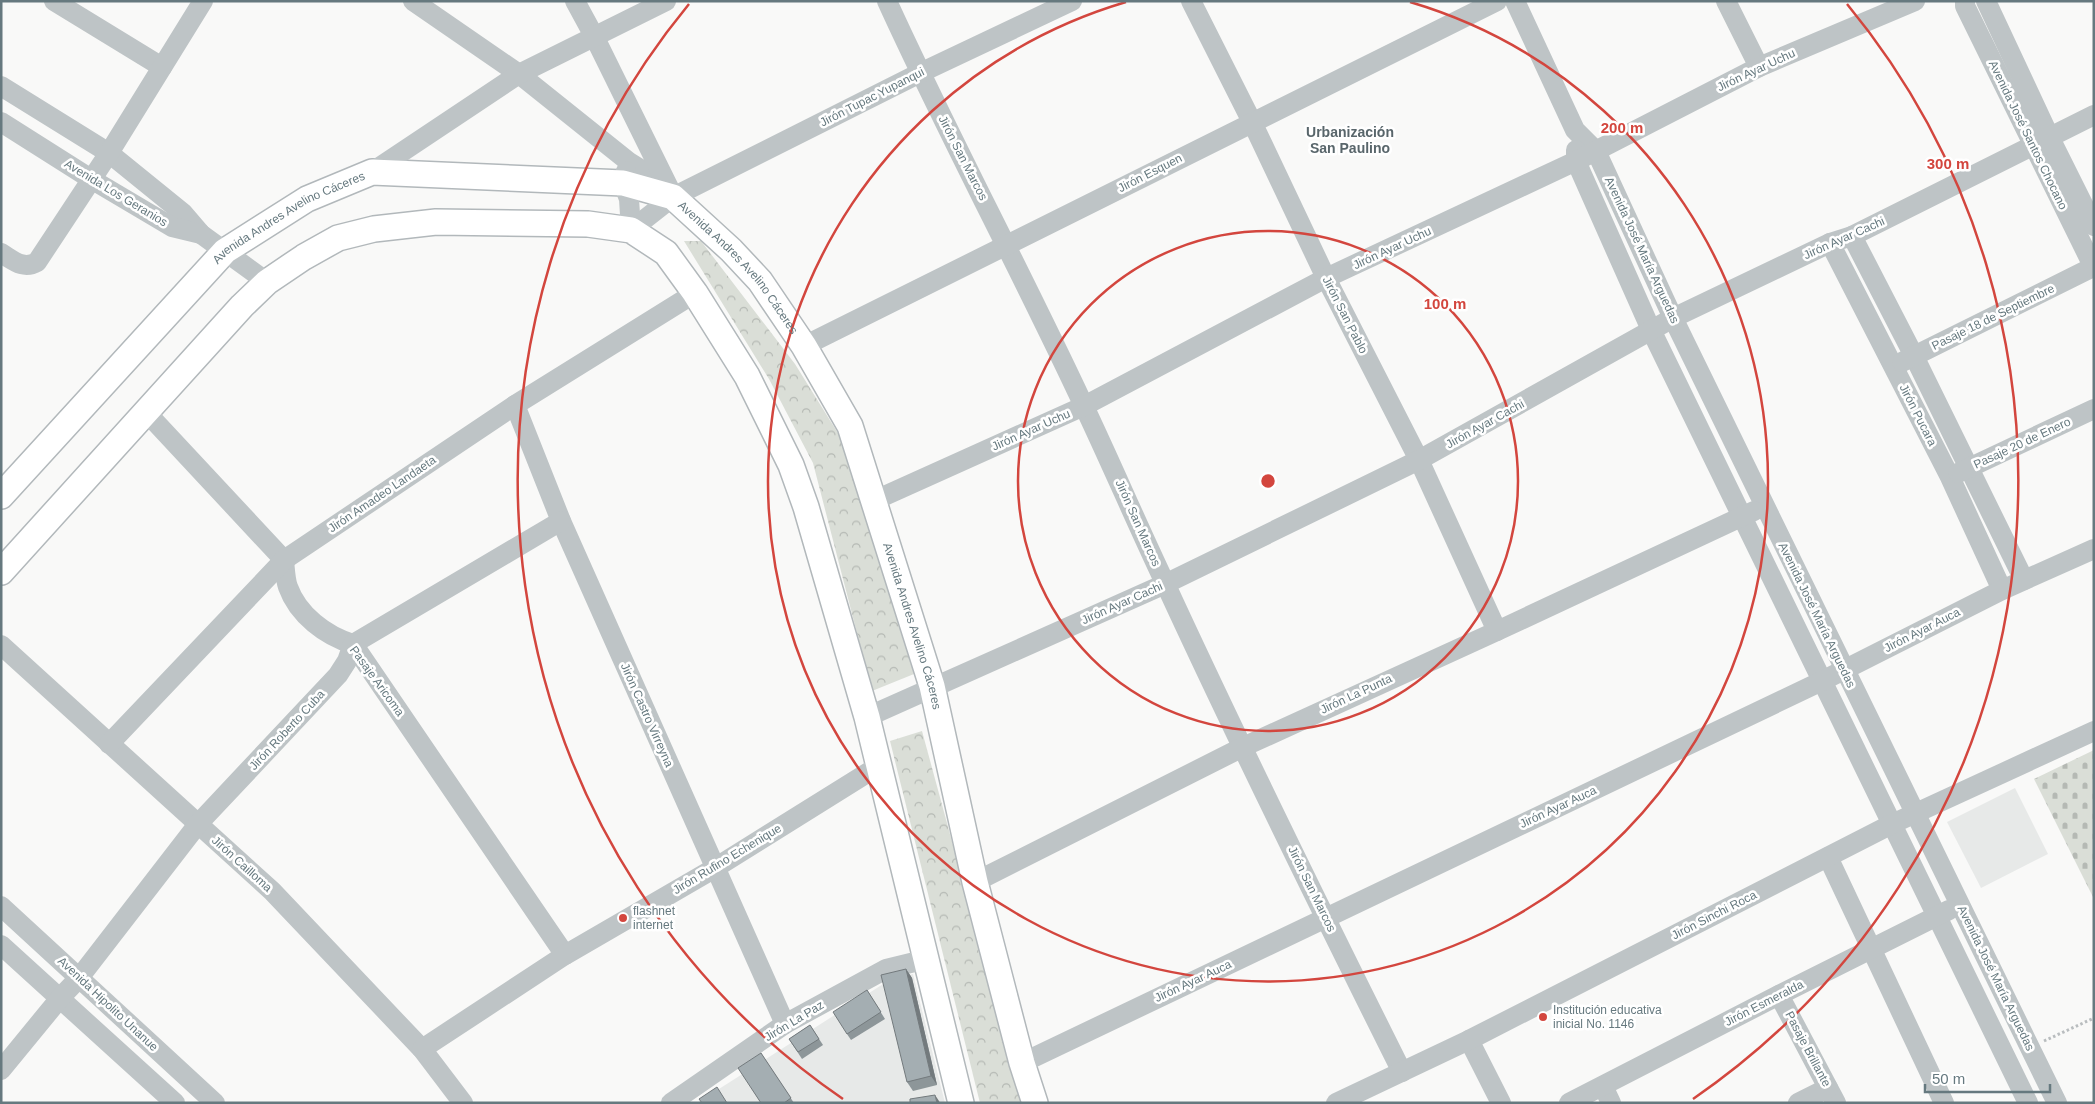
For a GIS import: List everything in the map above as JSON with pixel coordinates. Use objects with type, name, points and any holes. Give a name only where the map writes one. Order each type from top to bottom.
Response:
[{"type":"main road","name":"Avenida Andres Avelino Cáceres","points":[[1,496],[225,251],[307,199],[372,172],[626,173],[673,197],[731,250],[760,281],[804,346],[850,426],[932,686],[975,882],[1022,1063],[1035,1103]]},
{"type":"main road","points":[[1,572],[242,306],[267,282],[304,257],[338,238],[374,229],[436,222],[588,224],[631,230],[666,253],[695,293],[747,376],[791,465],[806,507],[867,716],[961,1103]]},
{"type":"street","points":[[1,253],[24,266],[30,266],[37,262],[203,1]]},
{"type":"street","points":[[575,1],[673,197]]},
{"type":"street","points":[[372,172],[519,74],[666,1]]},
{"type":"street","name":"Jirón San Marcos","points":[[887,1],[1084,406],[1165,584],[1325,918],[1402,1072]]},
{"type":"street","name":"Jirón Tupac Yupanqui","points":[[631,230],[673,197],[920,72],[1072,1]]},
{"type":"street","name":"Jirón San Pablo","points":[[1191,1],[1252,122],[1326,278],[1419,460],[1497,631]]},
{"type":"street","name":"Jirón Esquen","points":[[804,346],[1497,1]]},
{"type":"street","name":"Avenida José María Arguedas","points":[[1515,1],[1575,130],[1596,151],[1673,318],[1764,506],[2057,1103]]},
{"type":"street","points":[[1726,1],[1759,67]]},
{"type":"street","name":"Jirón Ayar Uchu","points":[[873,501],[1084,406],[1326,278],[1576,162],[1759,67],[1915,1]]},
{"type":"street","name":"Avenida José Santos Chocano","points":[[1965,1],[1965,6],[2041,142],[2094,226]]},
{"type":"street","name":"Avenida José Santos Chocano","points":[[1986,1],[2093,268]]},
{"type":"street","points":[[417,3],[519,74],[626,173],[631,230]]},
{"type":"street","points":[[64,4],[162,67]]},
{"type":"street","name":"Avenida Los Geranios","points":[[1,86],[108,153],[183,213],[201,234]]},
{"type":"street","name":"Jirón Ayar Cachi","points":[[867,716],[1165,584],[1419,460],[1652,332],[1673,318],[1830,243],[1852,236],[2094,115]]},
{"type":"street","name":"Avenida Los Geranios","points":[[1,122],[172,227],[201,234]]},
{"type":"street","name":"Avenida José María Arguedas","points":[[1575,130],[1576,162],[1652,332],[2028,1103]]},
{"type":"street","points":[[201,234],[267,282]]},
{"type":"street","name":"Jirón Pucara","points":[[1852,236],[1914,356],[2024,580]]},
{"type":"street","name":"Jirón Pucara","points":[[1830,243],[1950,477],[2002,590]]},
{"type":"street","name":"Pasaje 18 de Septiembre","points":[[1893,367],[2093,268]]},
{"type":"street","name":"Jirón Amadeo Landaeta","points":[[110,744],[284,560],[515,404],[695,293]]},
{"type":"street","name":"Jirón Castro Virreyna","points":[[515,404],[561,521],[785,1024]]},
{"type":"street","name":"Pasaje 20 de Enero","points":[[1950,477],[2094,409]]},
{"type":"street","points":[[146,412],[284,560]]},
{"type":"street","name":"Jirón La Punta","points":[[975,882],[1243,747],[1764,506]]},
{"type":"street","points":[[353,644],[561,521]]},
{"type":"street","name":"Jirón Ayar Auca","points":[[1022,1063],[1822,681],[2002,590],[2094,549]]},
{"type":"street","name":"Pasaje Aricoma","points":[[284,560],[288,586],[299,607],[323,631],[339,640],[353,644],[565,956]]},
{"type":"street","name":"Jirón Roberto Cuba","points":[[1,1070],[60,998],[79,978],[198,824],[338,675],[347,662],[353,644]]},
{"type":"street","name":"Jirón Cailloma","points":[[1,645],[272,891],[422,1049],[463,1103]]},
{"type":"street","name":"Jirón Sinchi Roca","points":[[1336,1103],[1469,1040],[1892,824],[2094,731]]},
{"type":"street","name":"Jirón Rufino Echenique","points":[[422,1049],[565,956],[715,868],[880,765]]},
{"type":"street","points":[[1828,857],[1944,1103]]},
{"type":"street","name":"Jirón Esmeralda","points":[[1569,1103],[1607,1095],[1779,994],[1960,905]]},
{"type":"street","name":"Avenida Hipolito Unanue","points":[[1,906],[215,1103]]},
{"type":"street","points":[[1,945],[174,1103]]},
{"type":"street","name":"Jirón La Paz","points":[[671,1103],[785,1024],[886,969],[927,959]]},
{"type":"street","name":"Pasaje Brillante","points":[[1779,994],[1832,1096]]},
{"type":"street","points":[[1469,1040],[1500,1103]]},
{"type":"street","points":[[1798,1103],[1832,1096]]},
{"type":"path","points":[[2030,1048],[2094,1018]]},
{"type":"shaded area","points":[[2015,788],[2048,854],[1981,888],[1947,822]]},
{"type":"shaded area","points":[[913,974],[945,1103],[697,1103],[891,979]]},
{"type":"green space","points":[[684,241],[701,241],[795,364],[841,438],[914,674],[872,691],[813,463],[769,379]]},
{"type":"green space","points":[[922,731],[1023,1103],[980,1103],[890,741]]},
{"type":"green space","points":[[2094,750],[2094,899],[2034,779]]},
{"type":"building","points":[[906,969],[931,1076],[907,1082],[881,975]]},
{"type":"building","points":[[867,990],[881,1012],[847,1034],[833,1012]]},
{"type":"building","points":[[810,1025],[819,1039],[798,1052],[789,1039]]},
{"type":"building","points":[[761,1053],[791,1098],[784,1103],[761,1103],[738,1068]]},
{"type":"building","points":[[717,1087],[727,1103],[702,1103],[699,1099]]},
{"type":"building","points":[[935,1095],[937,1103],[910,1103],[910,1099]]},
{"type":"place","name":"flashnet internet","points":[[623,918]]},
{"type":"place","name":"Institución educativa inicial No. 1146","points":[[1543,1017]]},
{"type":"district","name":"Urbanización San Paulino","points":[[1350,140]]}]
